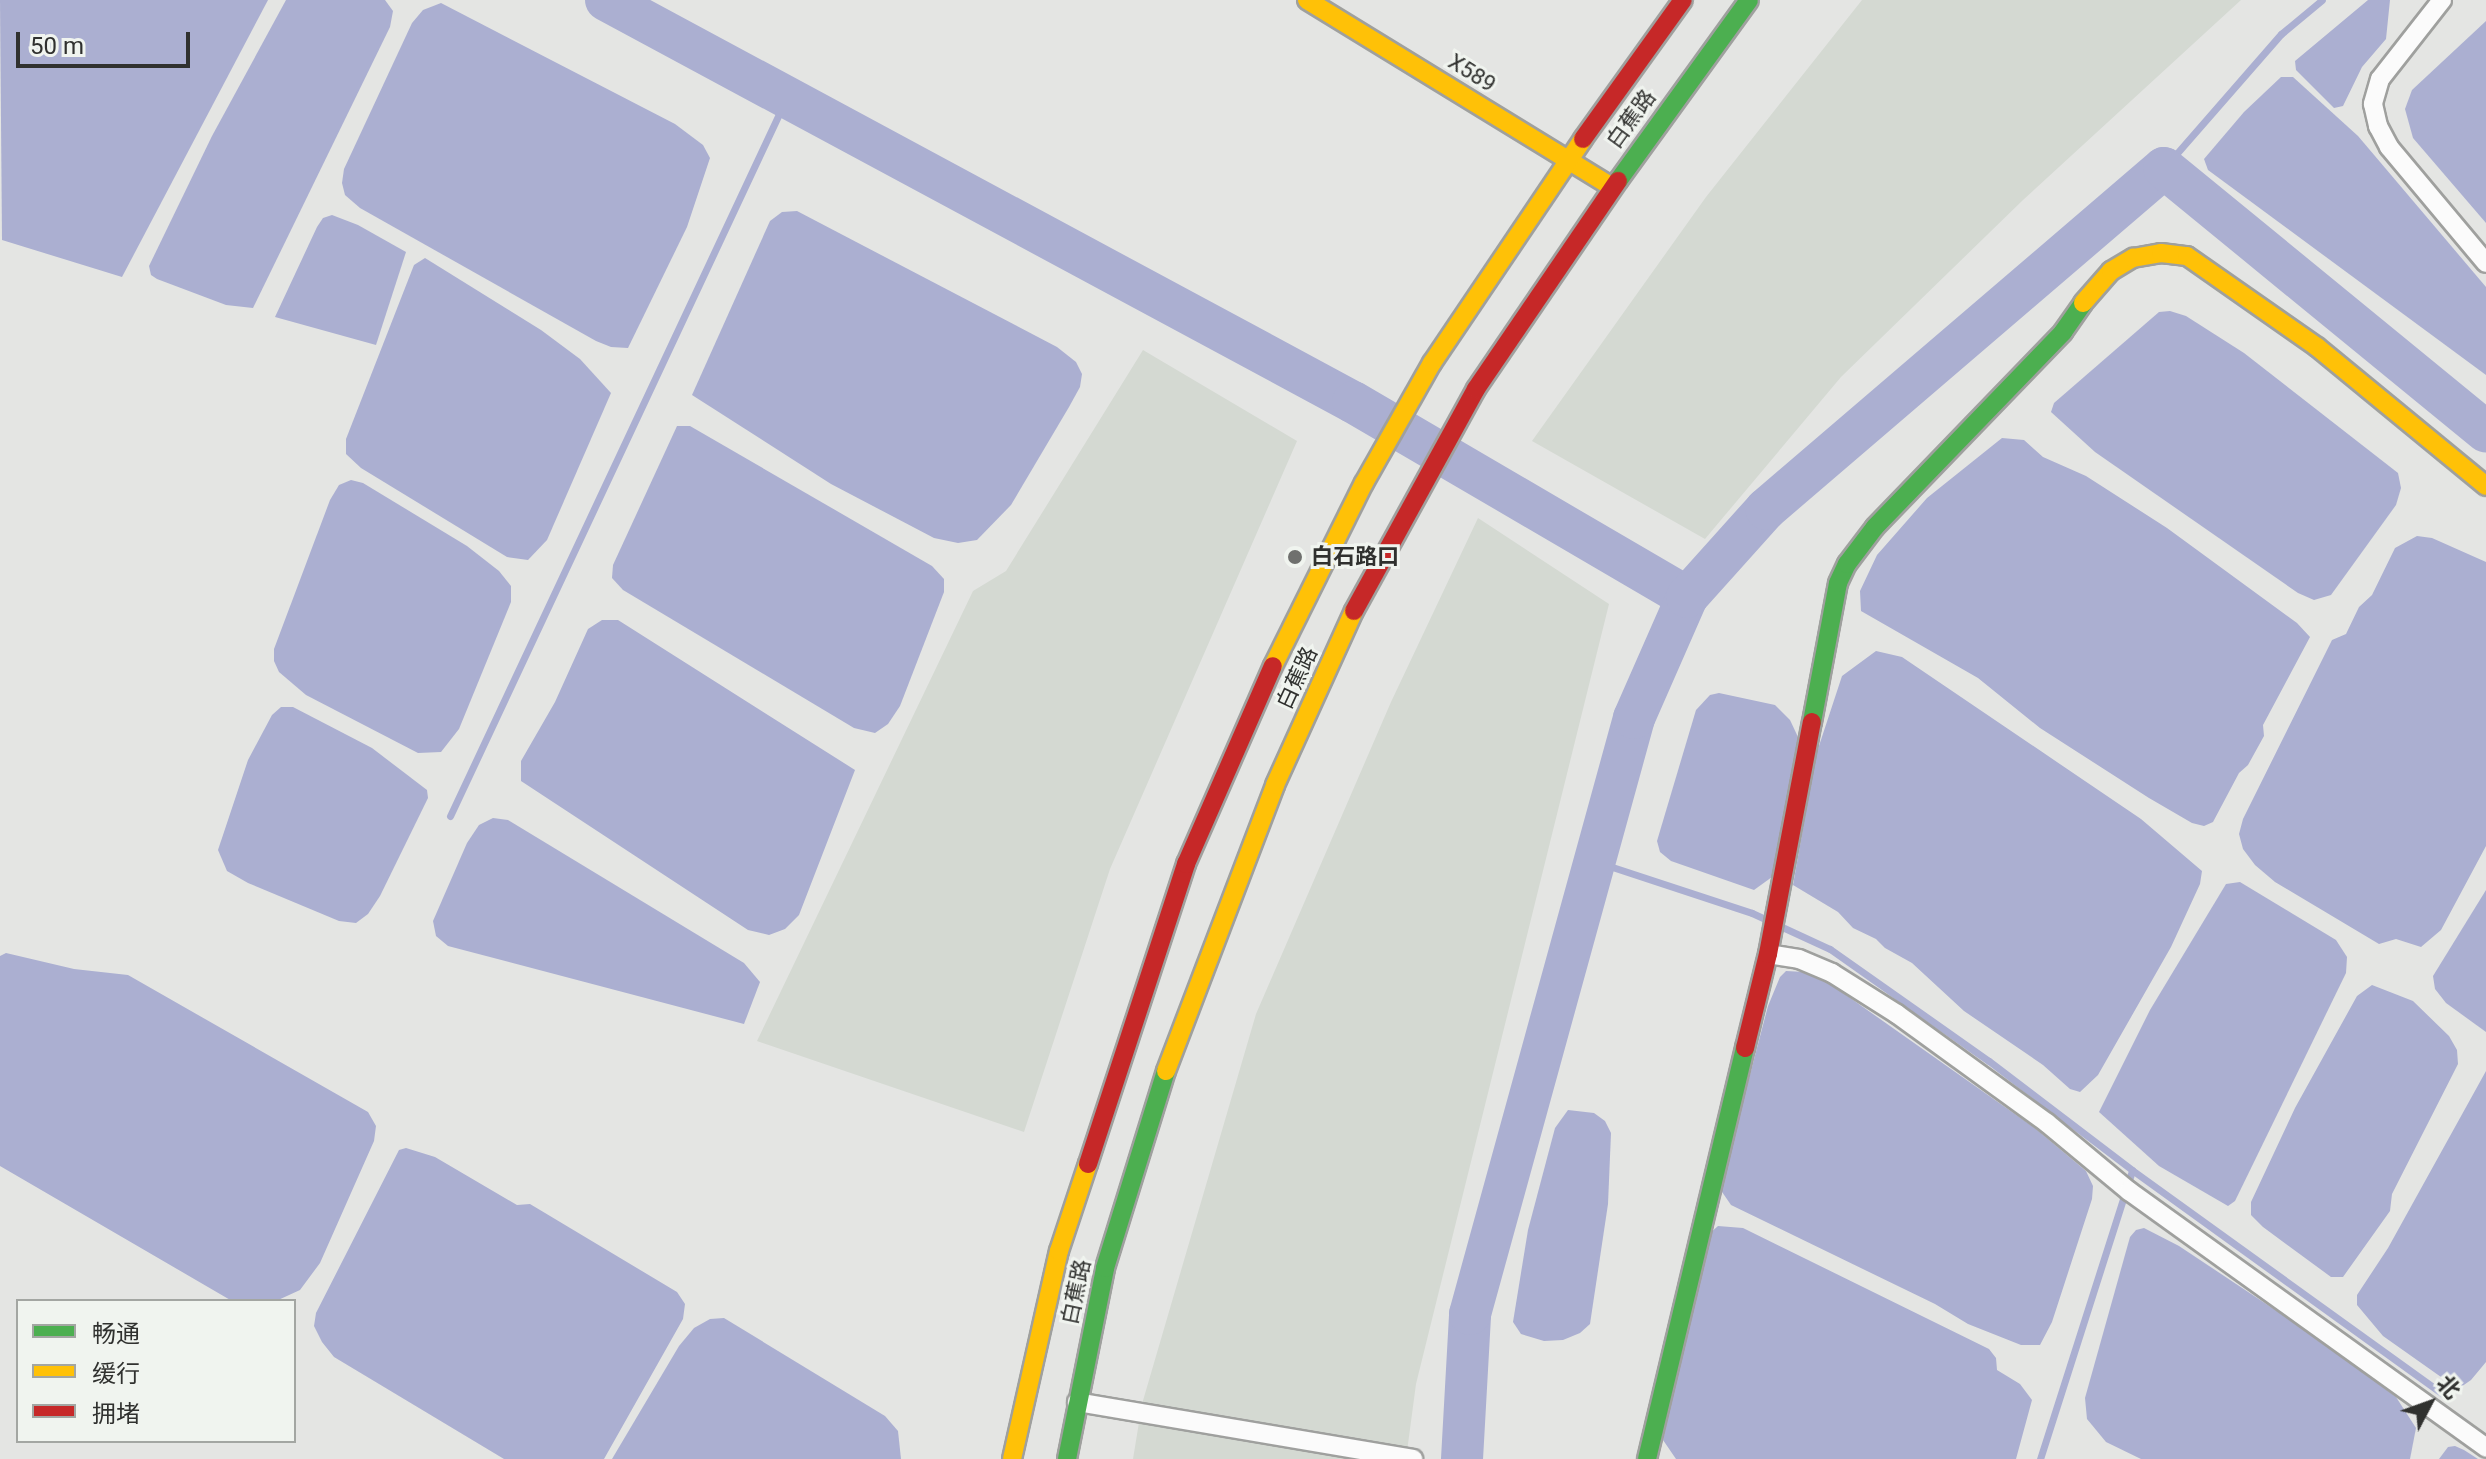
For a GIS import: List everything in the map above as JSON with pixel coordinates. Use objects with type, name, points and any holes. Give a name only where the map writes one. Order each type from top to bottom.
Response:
[{"type":"main road","name":"X589","points":[[1307,0],[1612,187]]},
{"type":"main road","name":"白蕉路","points":[[1012,1459],[1059,1251],[1186,864],[1248,717],[1364,483],[1432,363],[1683,0]]},
{"type":"main road","name":"白蕉路","points":[[1067,1459],[1105,1268],[1151,1110],[1275,785],[1360,598],[1476,389],[1612,187],[1749,0]]},
{"type":"main road","points":[[1647,1459],[1769,946],[1838,583],[1847,564],[1875,527],[2063,332],[2092,290],[2111,271],[2133,258],[2161,253],[2187,256],[2317,347],[2486,486]]},
{"type":"street","points":[[2442,0],[2380,79],[2373,104],[2389,147],[2486,263]]},
{"type":"street","points":[[1769,946],[1832,973],[1897,1014],[2047,1123],[2129,1191],[2486,1448]]},
{"type":"street","points":[[1077,1402],[1413,1459]]},
{"type":"shaded area","points":[[1862,0],[2241,0],[2023,200],[1841,377],[1705,539],[1532,441],[1706,197]]},
{"type":"shaded area","points":[[1143,350],[1297,441],[1110,869],[1024,1132],[757,1041],[973,591],[1006,571]]},
{"type":"shaded area","points":[[1478,518],[1609,604],[1416,1384],[1406,1459],[1133,1459],[1142,1404],[1256,1014],[1391,702]]},
{"type":"water","points":[[0,0],[268,0],[122,277],[2,240]]},
{"type":"water","points":[[286,0],[385,0],[393,11],[390,27],[253,308],[226,305],[157,279],[151,275],[149,266],[212,136]]},
{"type":"water","points":[[2368,0],[2390,0],[2386,39],[2362,67],[2343,106],[2334,108],[2296,70],[2295,61]]},
{"type":"water","points":[[441,3],[675,124],[703,145],[710,158],[687,227],[628,348],[611,347],[596,341],[360,208],[345,195],[342,183],[344,169],[412,23],[423,10]]},
{"type":"water","points":[[2486,21],[2486,223],[2413,138],[2405,109],[2412,90]]},
{"type":"water","points":[[2281,77],[2293,77],[2358,136],[2486,287],[2486,375],[2208,170],[2204,159],[2244,112]]},
{"type":"water","points":[[797,211],[1057,347],[1076,362],[1082,374],[1080,387],[1069,407],[1011,505],[977,540],[958,543],[934,538],[831,484],[692,395],[770,221],[782,212]]},
{"type":"water","points":[[332,215],[358,225],[406,252],[376,345],[275,317],[317,227],[323,218]]},
{"type":"water","points":[[425,258],[541,330],[580,359],[611,393],[547,540],[528,560],[507,557],[361,468],[346,454],[346,439],[414,265]]},
{"type":"water","points":[[2170,311],[2186,316],[2244,353],[2398,473],[2401,488],[2396,505],[2331,595],[2314,600],[2298,593],[2095,452],[2051,412],[2054,403],[2159,312]]},
{"type":"water","points":[[677,426],[690,426],[932,566],[944,579],[944,592],[900,706],[888,724],[875,733],[854,728],[623,590],[612,578],[613,565]]},
{"type":"water","points":[[2002,438],[2024,440],[2043,457],[2086,476],[2167,528],[2297,623],[2310,637],[2263,725],[2264,736],[2248,765],[2239,773],[2213,822],[2204,826],[2192,823],[2149,798],[2040,728],[1978,678],[1861,611],[1860,591],[1877,555],[1927,498]]},
{"type":"water","points":[[351,480],[363,483],[467,546],[499,571],[511,586],[511,602],[459,729],[441,752],[418,753],[306,695],[279,672],[274,661],[274,649],[330,500],[339,485]]},
{"type":"water","points":[[2417,536],[2432,538],[2486,562],[2486,846],[2441,930],[2421,947],[2396,939],[2379,944],[2275,882],[2255,865],[2243,849],[2239,834],[2243,819],[2332,640],[2346,634],[2359,607],[2372,595],[2395,548]]},
{"type":"water","points":[[602,620],[618,620],[855,770],[799,915],[785,929],[769,935],[748,930],[521,781],[521,761],[555,702],[588,629]]},
{"type":"water","points":[[1876,651],[1902,657],[2141,819],[2202,871],[2200,884],[2171,947],[2098,1075],[2080,1092],[2070,1089],[2043,1065],[1964,1011],[1912,963],[1853,928],[1838,912],[1793,885],[1816,755],[1842,676]]},
{"type":"water","points":[[1719,693],[1775,705],[1790,720],[1798,737],[1772,877],[1754,890],[1671,861],[1660,852],[1657,841],[1696,710],[1710,695]]},
{"type":"water","points":[[281,707],[293,707],[372,748],[427,790],[428,798],[380,896],[368,914],[356,923],[339,921],[248,883],[227,871],[218,850],[248,760],[272,715]]},
{"type":"water","points":[[493,818],[508,820],[744,963],[760,982],[744,1024],[448,946],[436,936],[433,921],[467,843],[479,825]]},
{"type":"water","points":[[2240,882],[2336,940],[2347,957],[2346,973],[2235,1201],[2228,1206],[2159,1166],[2099,1112],[2150,1010],[2226,884]]},
{"type":"water","points":[[2486,890],[2486,1032],[2446,1003],[2435,989],[2433,976]]},
{"type":"water","points":[[6,953],[74,969],[128,975],[368,1112],[376,1126],[374,1141],[320,1263],[300,1290],[280,1299],[229,1299],[0,1166],[0,956]]},
{"type":"water","points":[[1786,971],[1804,972],[1829,983],[2036,1129],[2086,1171],[2093,1186],[2092,1199],[2052,1322],[2040,1345],[2021,1345],[1968,1324],[1935,1304],[1731,1205],[1720,1189],[1768,1006],[1780,977]]},
{"type":"water","points":[[2372,985],[2413,1001],[2449,1036],[2457,1050],[2458,1064],[2392,1194],[2390,1211],[2343,1277],[2331,1277],[2263,1227],[2251,1215],[2251,1202],[2295,1108],[2357,996]]},
{"type":"water","points":[[2486,1071],[2486,1362],[2471,1380],[2458,1389],[2383,1336],[2357,1305],[2357,1295],[2388,1248]]},
{"type":"water","points":[[1568,1110],[1594,1113],[1605,1121],[1611,1133],[1608,1204],[1590,1324],[1580,1333],[1563,1340],[1544,1341],[1521,1334],[1513,1322],[1528,1230],[1555,1128]]},
{"type":"water","points":[[406,1148],[435,1157],[517,1205],[530,1204],[677,1292],[685,1304],[683,1319],[604,1459],[504,1459],[334,1357],[322,1342],[314,1326],[316,1313],[399,1150]]},
{"type":"water","points":[[1718,1226],[1743,1228],[1989,1349],[1996,1358],[1997,1370],[2020,1384],[2032,1400],[2016,1459],[1676,1459],[1663,1440],[1709,1234]]},
{"type":"water","points":[[2144,1228],[2179,1246],[2328,1345],[2396,1397],[2416,1428],[2410,1459],[2141,1459],[2106,1442],[2087,1419],[2085,1398],[2130,1237],[2136,1230]]},
{"type":"water","points":[[724,1318],[885,1416],[898,1431],[901,1459],[612,1459],[679,1346],[694,1328],[710,1319]]},
{"type":"water","points":[[2455,1446],[2478,1459],[2439,1459],[2448,1447]]},
{"type":"waterway","points":[[606,0],[1353,402],[1687,597]]},
{"type":"waterway","points":[[2164,168],[2281,34],[2322,0]]},
{"type":"waterway","points":[[450,816],[787,97]]},
{"type":"waterway","points":[[1462,1459],[1470,1314],[1634,718],[1687,597],[1766,509],[2164,168],[2486,432]]},
{"type":"waterway","points":[[1594,861],[1752,913],[1830,949],[1989,1061],[2132,1170],[2447,1397]]},
{"type":"waterway","points":[[2040,1459],[2132,1170]]},
{"type":"traffic: fast","points":[[1618,181],[1749,0]]},
{"type":"traffic: fast","points":[[1812,722],[1838,583],[1847,564],[1875,527],[2063,332],[2083,303]]},
{"type":"traffic: fast","points":[[1647,1459],[1745,1048]]},
{"type":"traffic: fast","points":[[1067,1459],[1105,1268],[1166,1071]]},
{"type":"traffic: slow","points":[[1307,0],[1612,187]]},
{"type":"traffic: slow","points":[[1273,666],[1364,483],[1432,363],[1583,139]]},
{"type":"traffic: slow","points":[[2083,303],[2111,271],[2133,258],[2161,253],[2187,256],[2317,347],[2486,486]]},
{"type":"traffic: slow","points":[[1166,1071],[1275,785],[1354,611]]},
{"type":"traffic: slow","points":[[1012,1459],[1059,1251],[1088,1164]]},
{"type":"traffic: jam","points":[[1583,139],[1683,0]]},
{"type":"traffic: jam","points":[[1354,611],[1476,389],[1618,181]]},
{"type":"traffic: jam","points":[[1088,1164],[1186,864],[1273,666]]},
{"type":"traffic: jam","points":[[1745,1048],[1768,954],[1812,722]]},
{"type":"place","name":"白石路口","points":[[1295,557]]}]
